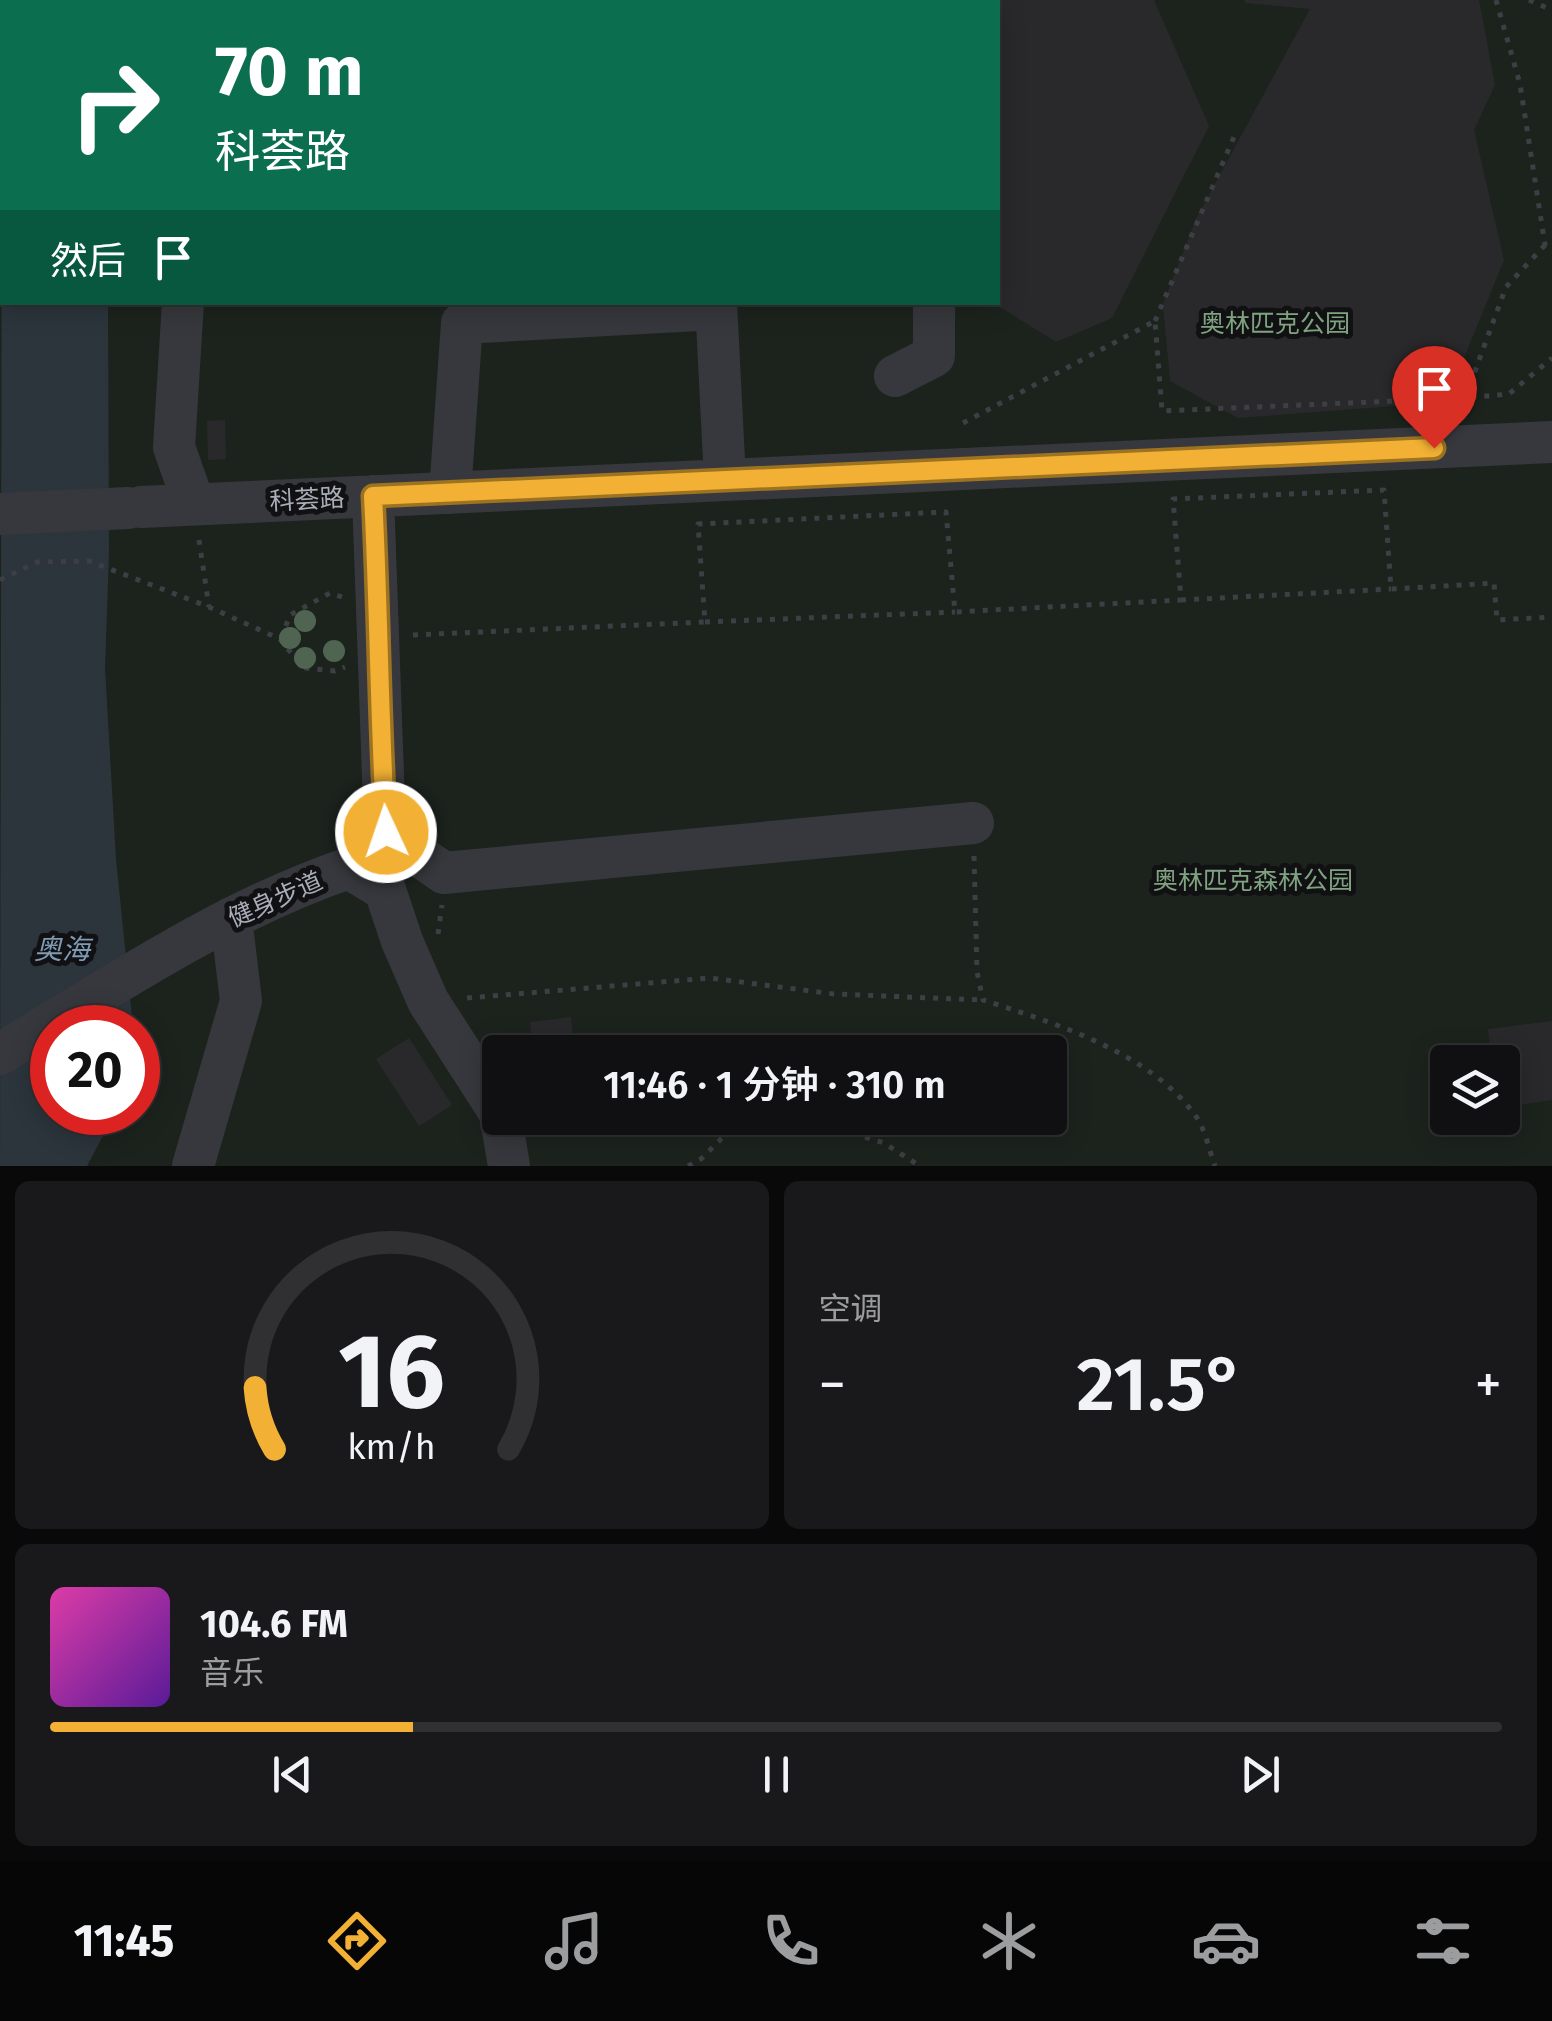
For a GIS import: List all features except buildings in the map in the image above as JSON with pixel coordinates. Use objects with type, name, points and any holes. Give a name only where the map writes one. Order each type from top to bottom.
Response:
[{"type":"street","points":[[183,305],[174,447],[194,504]]},
{"type":"street","points":[[896,376],[934,356],[934,305]]},
{"type":"street","points":[[450,492],[462,323],[716,306],[725,480]]},
{"type":"street","name":"科荟路","points":[[0,514],[1552,442]]},
{"type":"street","points":[[373,496],[386,832],[444,873],[973,823]]},
{"type":"street","name":"健身步道","points":[[0,1054],[230,918],[295,886],[349,868],[385,890],[428,1001],[482,1085]]},
{"type":"street","points":[[193,1166],[241,1001],[230,918]]},
{"type":"street","name":"健身步道","points":[[504,1135],[509,1166]]},
{"type":"path","points":[[1496,0],[1520,84],[1546,245],[1552,251]]},
{"type":"path","points":[[1530,0],[1552,10]]},
{"type":"path","points":[[1236,132],[1155,321],[1162,411],[1509,394],[1552,358]]},
{"type":"path","points":[[1465,398],[1506,286],[1546,245]]},
{"type":"path","points":[[963,422],[1155,321]]},
{"type":"path","points":[[1181,600],[1173,499],[1384,490],[1391,589]]},
{"type":"path","points":[[194,504],[210,607]]},
{"type":"path","points":[[706,622],[698,524],[946,512],[955,612]]},
{"type":"path","points":[[0,580],[36,562],[89,561],[210,607],[280,639],[303,668],[335,671],[361,661],[381,636],[955,612],[1494,583],[1498,620],[1552,617]]},
{"type":"path","points":[[280,639],[290,615],[330,593],[346,599]]},
{"type":"path","points":[[973,823],[977,972],[983,1000]]},
{"type":"path","points":[[428,1001],[710,978],[834,994],[983,1000],[1054,1023],[1119,1052],[1162,1083],[1196,1116],[1214,1166]]},
{"type":"path","points":[[688,1166],[725,1135]]},
{"type":"path","points":[[858,1135],[884,1143],[920,1166]]},
{"type":"green space","points":[[1000,0],[1552,0],[1552,1166],[0,1166],[0,305],[1000,305]]},
{"type":"water","name":"奥海","points":[[2,305],[108,305],[109,552],[105,668],[116,859],[131,1005],[30,1005],[30,1135],[103,1135],[87,1166],[0,1166]]},
{"type":"route","points":[[386,832],[373,496],[1434,448]]},
{"type":"park label","name":"奥林匹克公园","points":[[1275,323]]},
{"type":"park label","name":"奥林匹克森林公园","points":[[1253,880]]}]
